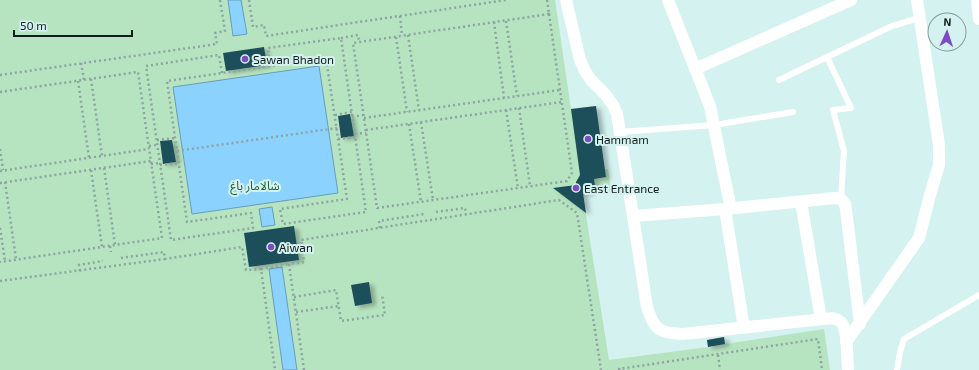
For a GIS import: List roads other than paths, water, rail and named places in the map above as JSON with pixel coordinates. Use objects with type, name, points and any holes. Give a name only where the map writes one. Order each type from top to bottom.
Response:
[{"type":"street","points":[[566,0],[580,60],[591,80],[605,94],[613,105],[617,114],[647,307],[654,326],[670,334],[683,334],[833,318],[841,322],[844,328],[848,370]]},
{"type":"street","points":[[668,0],[710,106],[728,209],[744,328]]},
{"type":"street","points":[[695,69],[851,0]]},
{"type":"street","points":[[846,342],[919,238],[939,165],[939,145],[917,0]]},
{"type":"street","points":[[977,0],[979,19]]},
{"type":"street","points":[[633,216],[728,209],[835,198],[842,199],[846,210],[860,324]]},
{"type":"street","points":[[801,202],[821,319]]},
{"type":"lane","points":[[779,80],[892,26],[920,18]]},
{"type":"lane","points":[[827,57],[850,108],[833,110],[844,151],[842,199]]},
{"type":"lane","points":[[619,132],[714,125],[793,112]]},
{"type":"lane","points":[[897,370],[904,339],[979,295]]},
{"type":"water","points":[[228,0],[241,0],[247,34],[233,36]]},
{"type":"water","points":[[319,66],[338,193],[192,214],[173,87]]},
{"type":"water","points":[[272,207],[275,225],[262,227],[259,209]]},
{"type":"water","points":[[282,267],[297,370],[283,370],[269,269]]},
{"type":"place","name":"Sawan Bhadon","points":[[245,59]]},
{"type":"place","name":"Hammam","points":[[588,139]]},
{"type":"place","name":"East Entrance","points":[[576,188]]},
{"type":"place","name":"Aiwan","points":[[271,247]]},
{"type":"park label","name":"شالامار باغ","points":[[255,185]]}]
